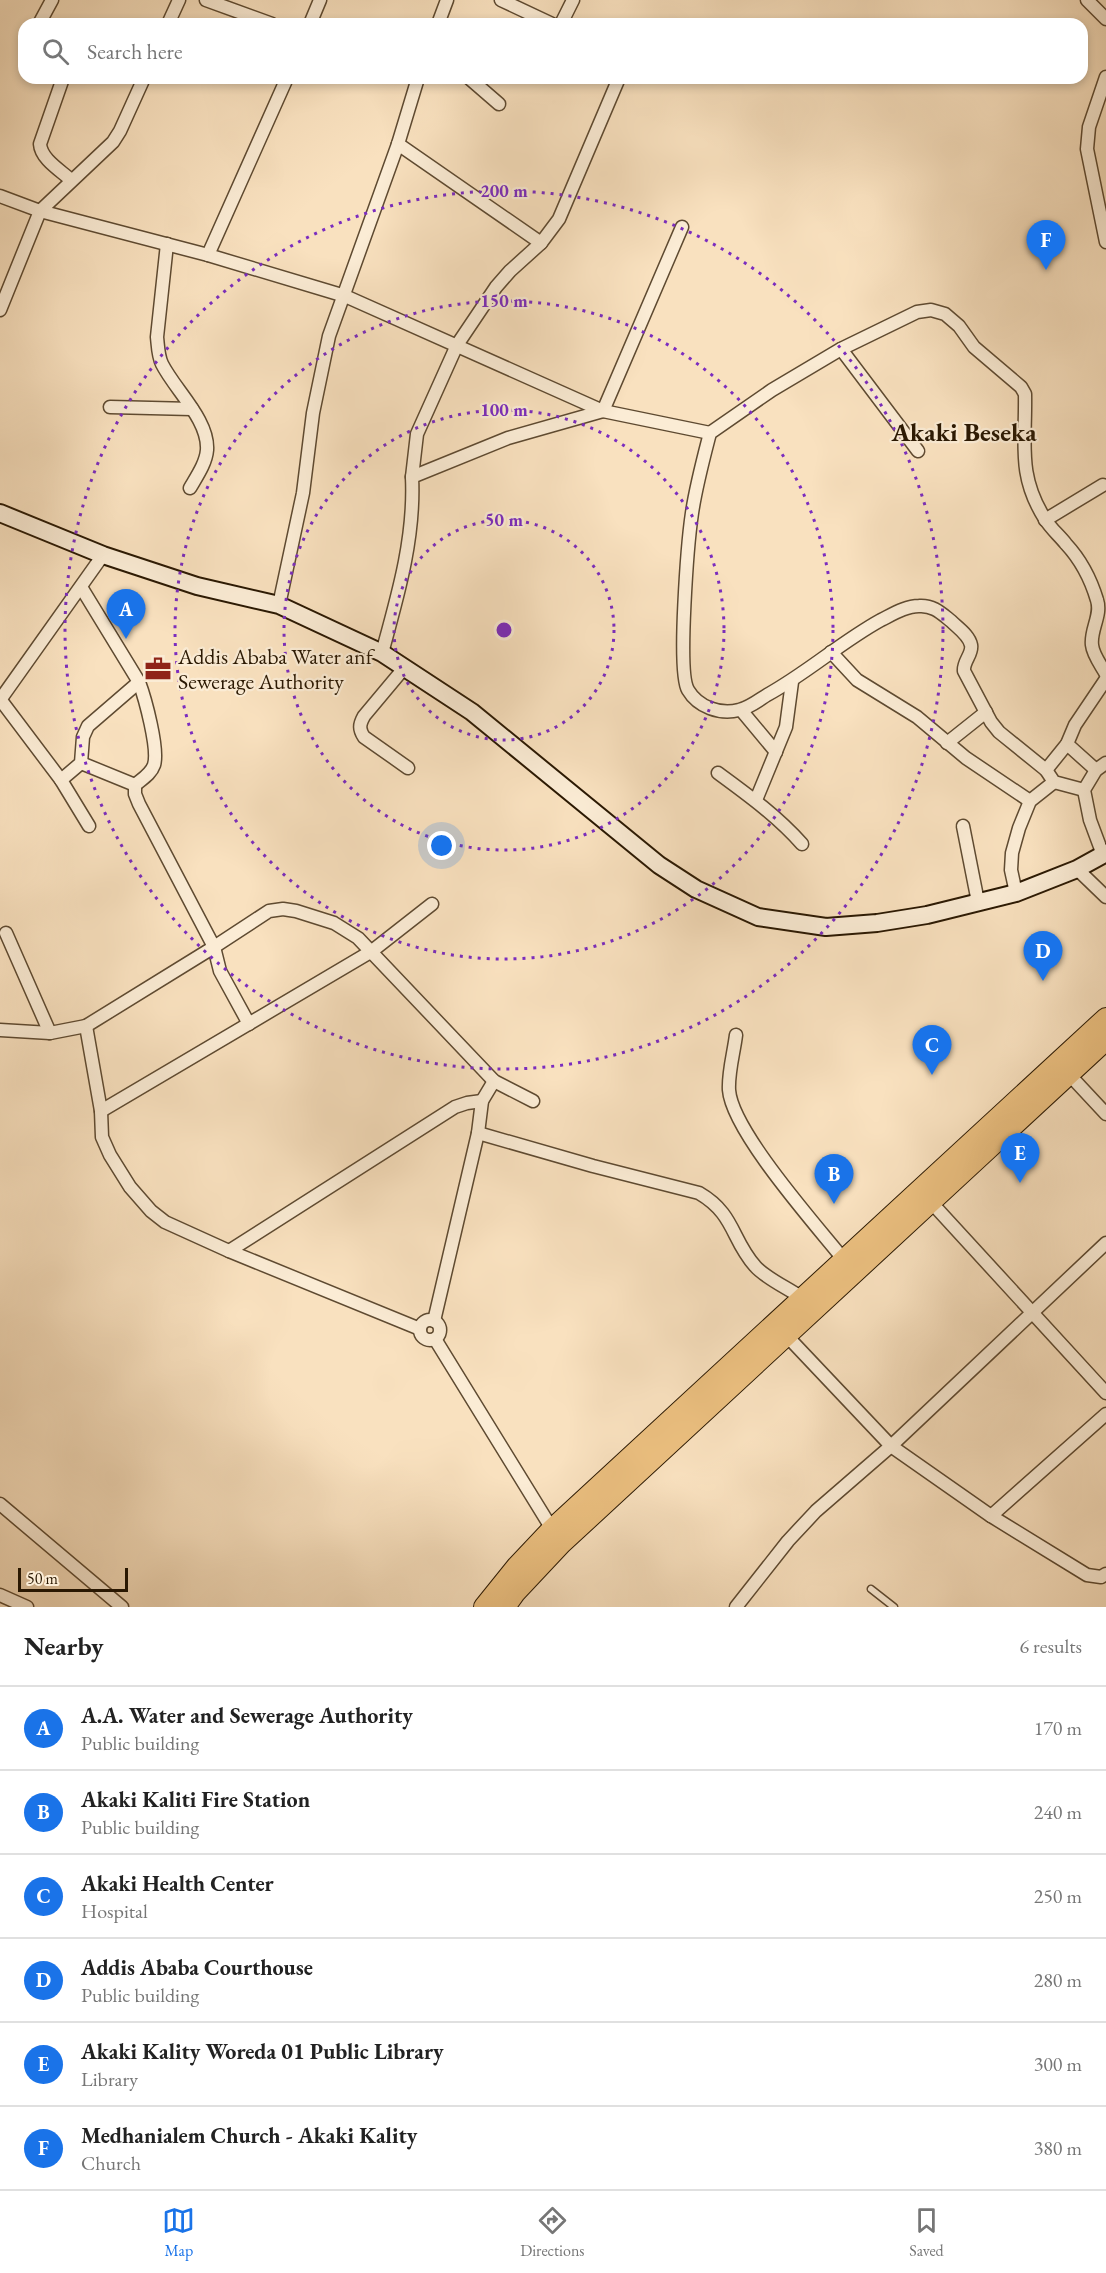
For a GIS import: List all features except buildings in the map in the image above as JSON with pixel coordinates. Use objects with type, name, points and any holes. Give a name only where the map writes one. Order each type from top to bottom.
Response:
[{"type":"main road","points":[[0,513],[103,555],[197,586],[279,605],[382,653],[481,719],[659,865],[696,889],[758,917],[826,927],[877,923],[927,915],[1016,893],[1077,869],[1105,854]]},
{"type":"main road","points":[[505,1607],[515,1593],[561,1544],[930,1201],[1063,1069],[1106,1018]]},
{"type":"main road","points":[[484,1607],[517,1566],[552,1529],[802,1298],[1063,1069],[1106,1041]]},
{"type":"street","points":[[42,18],[52,0]]},
{"type":"street","points":[[171,18],[179,0]]},
{"type":"street","points":[[206,0],[256,18]]},
{"type":"street","points":[[312,18],[320,0]]},
{"type":"street","points":[[440,18],[447,0]]},
{"type":"street","points":[[501,0],[539,18]]},
{"type":"street","points":[[564,18],[573,0]]},
{"type":"street","points":[[1087,0],[1106,19]]},
{"type":"street","points":[[1106,77],[1094,110],[1087,149],[1100,186],[1106,242]]},
{"type":"street","points":[[61,84],[40,144],[44,156],[71,180]]},
{"type":"street","points":[[0,310],[40,211],[113,142],[141,84]]},
{"type":"street","points":[[208,255],[284,84]]},
{"type":"street","points":[[279,605],[303,493],[322,364],[334,320],[345,296],[398,144],[415,84]]},
{"type":"street","points":[[476,84],[499,104]]},
{"type":"street","points":[[382,653],[406,559],[417,434],[457,345],[496,287],[541,243],[559,219],[616,84]]},
{"type":"street","points":[[398,144],[541,243]]},
{"type":"street","points":[[0,195],[40,211],[208,255],[345,296],[603,411],[710,434]]},
{"type":"street","points":[[603,411],[682,227]]},
{"type":"street","points":[[167,244],[157,337],[158,352],[162,364],[192,409],[206,436],[205,460],[190,488]]},
{"type":"street","points":[[1046,770],[1066,744],[1075,724],[1106,676],[1092,647],[1091,639],[1098,612],[1098,602],[1081,563],[1045,520],[1033,498],[1024,463],[1025,394],[1021,387],[974,347],[959,326],[945,314],[931,310],[916,312],[841,349],[772,390],[710,434],[692,516],[683,675],[688,690],[699,703],[725,712],[741,710],[792,682],[857,634],[908,607],[921,605],[938,610],[966,636],[971,645],[971,651],[964,670],[999,732],[1046,770],[1054,782],[1084,790]]},
{"type":"street","points":[[841,349],[918,451]]},
{"type":"street","points":[[110,407],[192,409]]},
{"type":"street","points":[[412,477],[508,438],[603,411]]},
{"type":"street","points":[[1045,520],[1103,485]]},
{"type":"street","points":[[89,826],[61,780],[0,700],[103,555]]},
{"type":"street","points":[[81,587],[139,682],[145,697],[155,755],[153,766],[147,776],[135,785]]},
{"type":"street","points":[[831,652],[857,680],[917,717],[966,758],[1030,801]]},
{"type":"street","points":[[405,667],[364,716],[360,730],[364,737],[408,768]]},
{"type":"street","points":[[61,780],[81,763],[82,737],[87,726],[139,682]]},
{"type":"street","points":[[756,800],[786,727],[792,682]]},
{"type":"street","points":[[741,710],[776,752]]},
{"type":"street","points":[[947,742],[986,712]]},
{"type":"street","points":[[1066,744],[1101,767],[1084,790],[1090,819],[1105,854]]},
{"type":"street","points":[[81,763],[135,785]]},
{"type":"street","points":[[718,773],[756,800],[802,844]]},
{"type":"street","points":[[1016,893],[1011,870],[1012,853],[1019,828],[1030,801],[1054,782]]},
{"type":"street","points":[[135,785],[135,794],[139,804],[214,947],[220,971],[249,1023]]},
{"type":"street","points":[[963,826],[978,902]]},
{"type":"street","points":[[1077,869],[1106,897]]},
{"type":"street","points":[[101,1111],[372,951],[432,904]]},
{"type":"street","points":[[0,1030],[50,1033],[86,1026],[269,911],[283,909],[334,923],[358,938],[494,1081],[533,1101]]},
{"type":"street","points":[[6,933],[50,1033]]},
{"type":"street","points":[[86,1026],[101,1111],[102,1137],[110,1155],[130,1187],[151,1211],[165,1221],[229,1251],[420,1329]]},
{"type":"street","points":[[736,1035],[729,1090],[736,1113],[758,1150],[844,1260]]},
{"type":"street","points":[[1063,1069],[1106,1114]]},
{"type":"street","points":[[434,1321],[478,1133],[482,1101],[494,1081]]},
{"type":"street","points":[[229,1251],[455,1107],[482,1101]]},
{"type":"street","points":[[478,1133],[699,1193],[714,1202],[724,1213],[756,1268],[802,1298]]},
{"type":"street","points":[[930,1201],[1106,1393]]},
{"type":"street","points":[[736,1607],[788,1541],[816,1511],[891,1446],[1106,1243]]},
{"type":"street","points":[[434,1321],[423,1322],[420,1329],[424,1339],[435,1339]]},
{"type":"street","points":[[434,1321],[440,1329],[435,1339]]},
{"type":"street","points":[[786,1335],[891,1446],[991,1516],[1087,1575],[1101,1577],[1106,1574]]},
{"type":"street","points":[[435,1339],[552,1529]]},
{"type":"street","points":[[991,1516],[1106,1414]]},
{"type":"street","points":[[0,1504],[122,1607]]},
{"type":"street","points":[[0,1595],[27,1607]]},
{"type":"lane","points":[[871,1589],[894,1607]]},
{"type":"place","name":"Medhanialem Church - Akaki Kality","points":[[1046,270]]},
{"type":"place","name":"A.A. Water and Sewerage Authority","points":[[126,639]]},
{"type":"place","name":"Addis Ababa Water anf Sewerage Authority","points":[[158,669]]},
{"type":"place","name":"Addis Ababa Courthouse","points":[[1043,981]]},
{"type":"place","name":"Akaki Health Center","points":[[932,1075]]},
{"type":"place","name":"Akaki Kality Woreda 01 Public Library","points":[[1020,1183]]},
{"type":"place","name":"Akaki Kaliti Fire Station","points":[[834,1204]]},
{"type":"district","name":"Akaki Beseka","points":[[964,432]]}]
